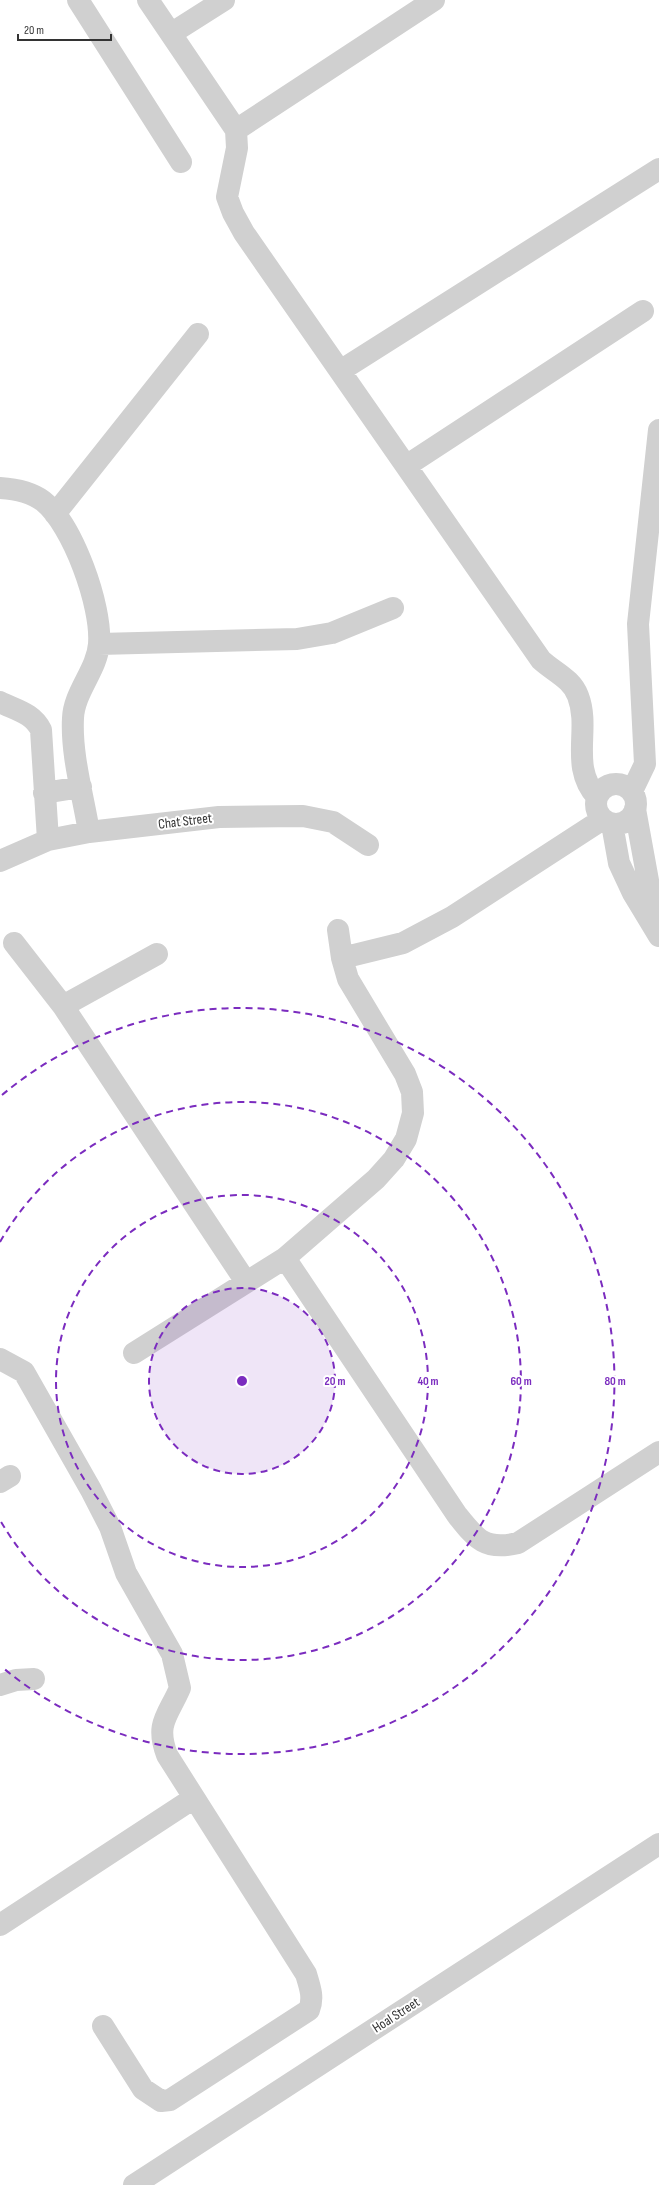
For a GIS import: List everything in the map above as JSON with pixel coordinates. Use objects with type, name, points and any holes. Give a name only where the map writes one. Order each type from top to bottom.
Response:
[{"type":"street","points":[[78,0],[181,162]]},
{"type":"street","points":[[148,0],[236,130],[236,148],[227,197],[244,233],[541,660],[552,670],[563,676],[572,685],[578,696],[581,709],[581,763],[590,790],[597,797]]},
{"type":"street","points":[[172,34],[224,0]]},
{"type":"street","points":[[236,130],[434,0]]},
{"type":"street","points":[[340,371],[659,169]]},
{"type":"street","points":[[406,466],[643,311]]},
{"type":"street","points":[[55,514],[198,334]]},
{"type":"street","points":[[342,958],[403,943],[452,917],[608,822],[622,823],[630,818],[645,764],[638,624],[659,430]]},
{"type":"street","points":[[0,488],[28,493],[43,501],[69,533],[87,576],[97,615],[99,644],[73,717],[74,744],[89,832]]},
{"type":"street","points":[[99,644],[297,639],[332,633],[393,608]]},
{"type":"street","points":[[0,702],[31,715],[37,721],[41,730],[48,840]]},
{"type":"street","points":[[659,920],[649,886],[634,800],[623,785],[613,784],[603,788],[597,797],[596,809],[608,822],[619,863],[633,893],[659,936]]},
{"type":"street","points":[[44,793],[81,787]]},
{"type":"street","name":"Chat Street","points":[[0,860],[48,840],[89,832],[219,817],[303,816],[333,822],[368,845]]},
{"type":"street","points":[[134,1353],[286,1258],[376,1179],[394,1159],[406,1139],[413,1113],[412,1092],[405,1074],[348,979],[342,958],[338,930]]},
{"type":"street","points":[[14,943],[63,1006],[246,1282]]},
{"type":"street","points":[[63,1006],[157,954]]},
{"type":"street","points":[[286,1258],[457,1514],[472,1534],[485,1544],[504,1547],[518,1543],[659,1452]]},
{"type":"street","points":[[0,1359],[24,1372],[101,1508],[126,1573],[172,1654],[180,1688],[162,1724],[161,1739],[167,1755],[306,1974],[312,2002],[309,2010],[170,2100],[160,2101],[144,2089],[102,2026]]},
{"type":"street","points":[[0,1685],[16,1680],[34,1679]]},
{"type":"street","points":[[0,1925],[194,1798]]},
{"type":"street","name":"Hoal Street","points":[[134,2185],[659,1844]]}]
